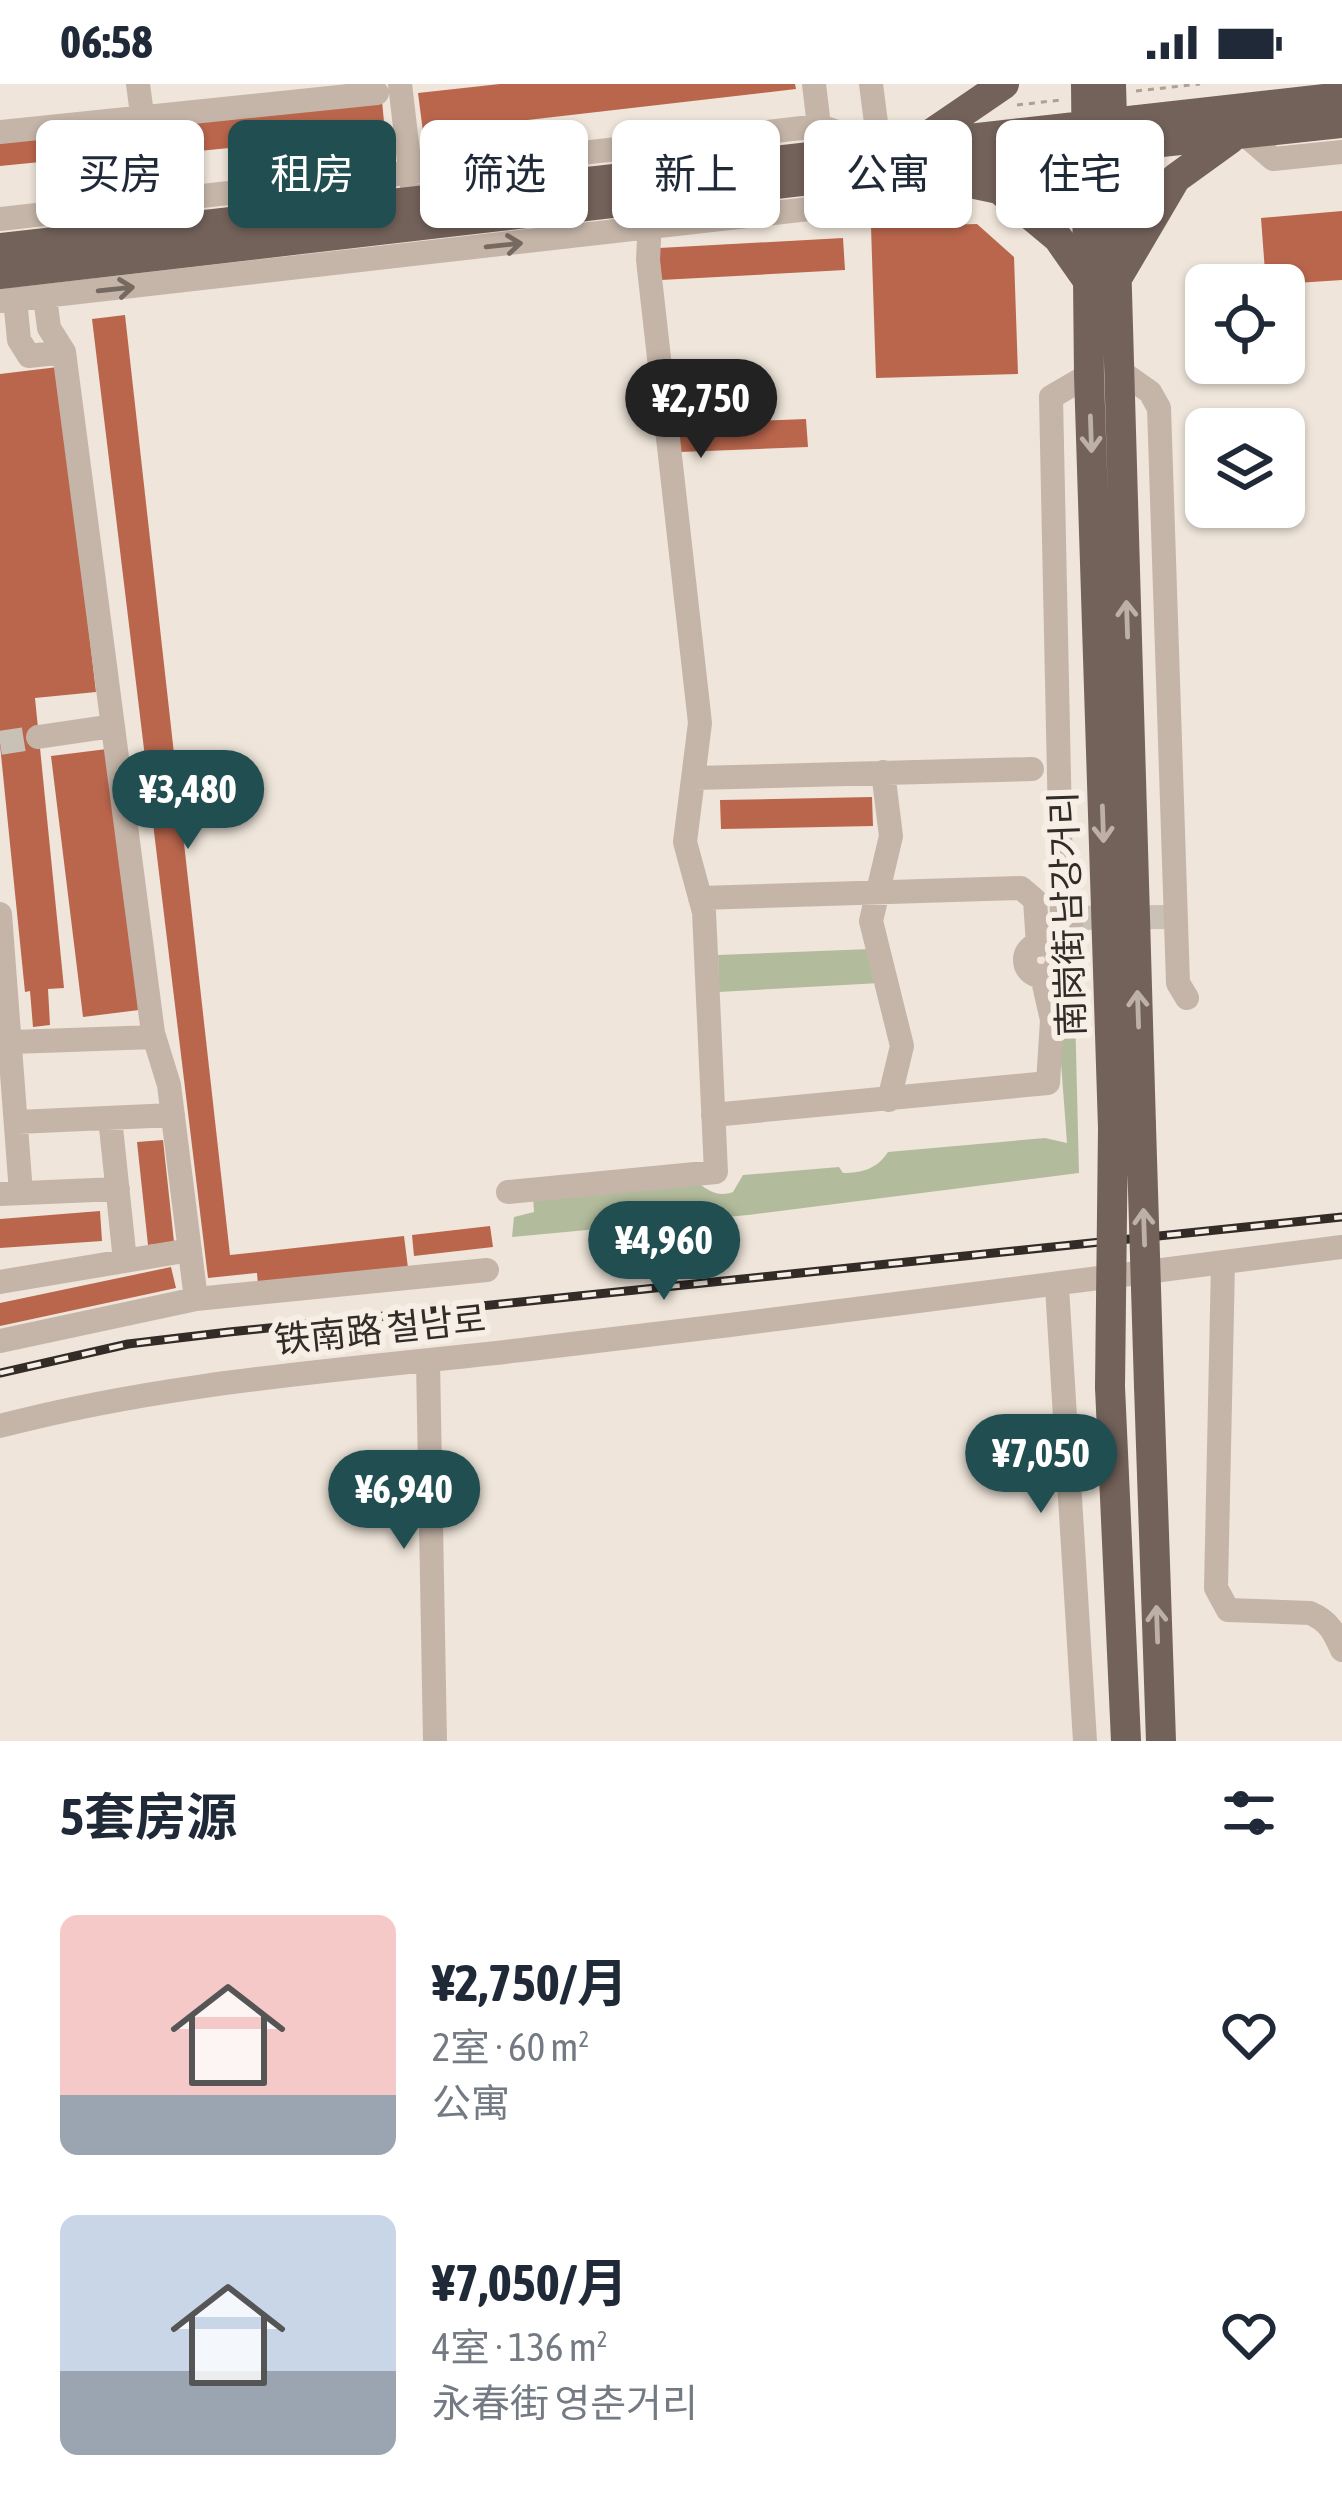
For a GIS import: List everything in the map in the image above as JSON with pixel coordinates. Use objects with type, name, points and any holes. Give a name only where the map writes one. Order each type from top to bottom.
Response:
[{"type":"main road","points":[[951,120],[1004,84]]},
{"type":"main road","name":"南岗街 남강거리","points":[[1085,84],[1092,120]]},
{"type":"main road","name":"南岗街 남강거리","points":[[1102,120],[1111,84]]},
{"type":"main road","points":[[1164,131],[1342,97]]},
{"type":"main road","points":[[1164,139],[1342,123]]},
{"type":"main road","points":[[1046,228],[1102,280],[1176,178],[1207,152],[1243,133]]},
{"type":"main road","points":[[204,209],[413,186],[804,163]]},
{"type":"main road","points":[[5,291],[612,218]]},
{"type":"main road","points":[[0,248],[94,228]]},
{"type":"main road","name":"南岗街 남강거리","points":[[1100,228],[1102,280]]},
{"type":"main road","name":"南岗街 남강거리","points":[[1100,228],[1127,1127],[1149,1386],[1162,1741]]},
{"type":"main road","name":"南岗街 남강거리","points":[[1126,1741],[1110,1387],[1127,1127]]},
{"type":"street","points":[[138,84],[141,120]]},
{"type":"street","points":[[814,84],[818,120]]},
{"type":"street","points":[[871,84],[883,120]]},
{"type":"street","points":[[0,132],[388,89],[413,186],[804,128]]},
{"type":"street","points":[[1243,133],[1273,159],[1342,152]]},
{"type":"street","points":[[0,219],[36,218]]},
{"type":"street","points":[[64,352],[29,356],[22,349],[5,291],[46,297],[612,218]]},
{"type":"street","points":[[508,1192],[716,1172],[700,898],[685,842],[700,723],[648,260],[649,228]]},
{"type":"street","points":[[46,297],[49,328],[64,352],[154,1037],[173,1115],[196,1299]]},
{"type":"street","points":[[1073,918],[1062,919],[1052,397],[1105,373],[1150,392],[1159,408],[1171,916],[1178,983],[1187,998]]},
{"type":"street","points":[[38,737],[113,726]]},
{"type":"street","points":[[694,778],[1032,769]]},
{"type":"street","points":[[884,772],[891,836],[877,892],[874,938],[902,1046],[889,1100]]},
{"type":"street","points":[[700,898],[1021,887],[1039,910],[1038,945],[1048,946],[1057,959],[1051,973],[1042,976],[1052,1020],[1048,1083],[713,1115]]},
{"type":"street","points":[[0,914],[17,1122],[11,1194],[118,1189]]},
{"type":"street","points":[[13,1042],[154,1037]]},
{"type":"street","points":[[17,1122],[173,1115]]},
{"type":"street","points":[[110,1118],[125,1261]]},
{"type":"street","name":"铁南路 철남로","points":[[0,1426],[219,1381],[1057,1287],[1342,1247]]},
{"type":"street","points":[[0,1282],[190,1250]]},
{"type":"street","points":[[1223,1263],[1216,1588],[1228,1610],[1310,1613],[1322,1618],[1333,1628],[1342,1650]]},
{"type":"street","points":[[0,1341],[196,1299],[487,1270]]},
{"type":"street","points":[[1057,1287],[1085,1741]]},
{"type":"street","points":[[428,1361],[435,1741]]},
{"type":"green space","points":[[871,949],[880,983],[719,992],[718,955]]},
{"type":"green space","points":[[1075,1010],[1079,1173],[748,1215],[512,1237],[514,1217],[534,1212],[533,1196],[698,1183],[723,1194],[733,1192],[743,1175],[839,1167],[843,1173],[856,1172],[874,1166],[888,1152],[1045,1138],[1067,1143],[1060,1049],[1064,1012]]},
{"type":"building","points":[[500,84],[795,84],[796,89],[527,120],[421,120],[418,93]]},
{"type":"building","points":[[382,101],[384,120],[228,120],[228,148],[204,151],[204,120]]},
{"type":"building","points":[[36,133],[36,162],[0,166],[0,137]]},
{"type":"building","points":[[1342,211],[1342,280],[1305,282],[1305,264],[1264,264],[1261,218]]},
{"type":"building","points":[[972,224],[1014,257],[1018,374],[876,378],[871,228],[972,228]]},
{"type":"building","points":[[843,238],[845,270],[661,280],[659,248]]},
{"type":"building","points":[[125,315],[230,1255],[404,1236],[408,1268],[258,1285],[257,1273],[208,1278],[92,319]]},
{"type":"building","points":[[58,367],[96,692],[35,698],[64,988],[48,989],[50,1025],[33,1027],[30,991],[25,992],[0,745],[0,374]]},
{"type":"building","points":[[806,419],[808,447],[680,452],[679,424]]},
{"type":"building","points":[[107,749],[139,1010],[83,1017],[51,756]]},
{"type":"building","points":[[872,797],[873,826],[721,829],[720,800]]},
{"type":"building","points":[[163,1140],[174,1242],[148,1245],[137,1142]]},
{"type":"building","points":[[100,1211],[102,1241],[0,1248],[0,1219]]},
{"type":"building","points":[[490,1226],[493,1247],[414,1256],[412,1235]]},
{"type":"building","points":[[171,1267],[176,1288],[0,1326],[0,1303]]},
{"type":"tunnel","points":[[0,743],[38,737]]},
{"type":"tunnel","points":[[1073,918],[1165,917]]},
{"type":"railway","points":[[0,1373],[128,1344],[229,1332],[1342,1217]]}]
